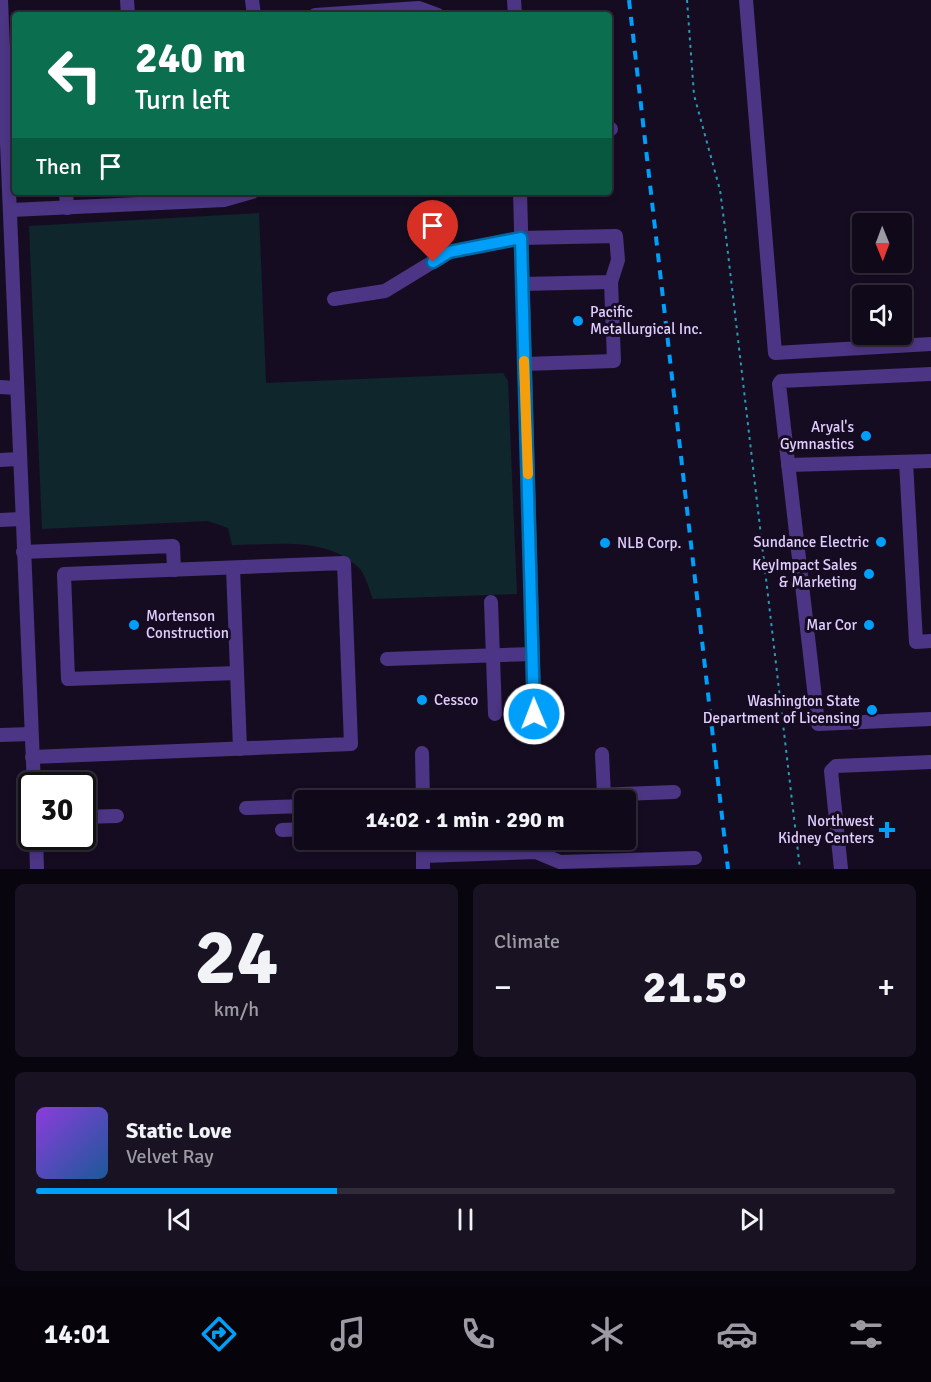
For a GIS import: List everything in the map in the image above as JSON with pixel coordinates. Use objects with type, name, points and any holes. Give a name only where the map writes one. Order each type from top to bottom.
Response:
[{"type":"street","points":[[1,0],[10,68],[3,96],[10,210],[7,318],[16,388],[33,772]]},
{"type":"street","points":[[746,0],[775,353],[931,344]]},
{"type":"street","points":[[343,12],[418,4],[433,12]]},
{"type":"street","points":[[66,195],[67,208]]},
{"type":"street","points":[[10,210],[67,208],[208,196],[224,200],[242,195]]},
{"type":"street","points":[[520,195],[535,735]]},
{"type":"street","points":[[334,299],[385,291],[449,252],[521,238],[616,236],[618,260],[611,282],[614,361],[525,364]]},
{"type":"street","points":[[522,284],[611,282]]},
{"type":"street","points":[[931,374],[781,381],[779,384],[818,724],[931,719]]},
{"type":"street","points":[[0,387],[16,388]]},
{"type":"street","points":[[0,460],[19,459]]},
{"type":"street","points":[[788,465],[931,461]]},
{"type":"street","points":[[906,462],[916,642],[931,642]]},
{"type":"street","points":[[0,520],[22,519]]},
{"type":"street","points":[[23,552],[174,546],[174,570]]},
{"type":"street","points":[[63,550],[68,679],[237,673]]},
{"type":"street","points":[[32,757],[351,744],[344,563],[64,574]]},
{"type":"street","points":[[233,568],[240,749]]},
{"type":"street","points":[[491,602],[495,714]]},
{"type":"street","points":[[387,659],[533,654]]},
{"type":"street","points":[[0,735],[31,734]]},
{"type":"street","points":[[422,753],[423,790]]},
{"type":"street","points":[[602,754],[604,790]]},
{"type":"street","points":[[841,869],[831,771],[836,766],[931,762]]},
{"type":"street","points":[[636,794],[674,792]]},
{"type":"street","points":[[246,808],[294,807]]},
{"type":"street","points":[[96,816],[117,816]]},
{"type":"street","points":[[282,830],[294,829]]},
{"type":"street","points":[[36,850],[37,869]]},
{"type":"street","points":[[423,863],[536,852],[560,862],[695,858]]},
{"type":"path","points":[[687,0],[694,95],[720,190],[725,228],[800,869]]},
{"type":"shaded area","points":[[259,213],[266,383],[503,373],[508,381],[517,594],[373,599],[360,569],[347,558],[317,546],[300,544],[232,545],[228,528],[208,521],[42,529],[29,226]]},
{"type":"railway","points":[[629,0],[728,869]]},
{"type":"slow traffic","points":[[524,361],[528,474]]},
{"type":"place","name":"Pacific Metallurgical Inc.","points":[[578,321]]},
{"type":"place","name":"Aryal's Gymnastics","points":[[866,436]]},
{"type":"place","name":"Sundance Electric","points":[[881,542]]},
{"type":"place","name":"NLB Corp.","points":[[605,543]]},
{"type":"place","name":"KeyImpact Sales & Marketing","points":[[869,574]]},
{"type":"place","name":"Mortenson Construction","points":[[134,625]]},
{"type":"place","name":"Mar Cor","points":[[869,625]]},
{"type":"place","name":"Cessco","points":[[422,700]]},
{"type":"place","name":"Washington State Department of Licensing","points":[[872,710]]},
{"type":"place","name":"Northwest Kidney Centers","points":[[887,830]]},
{"type":"route","points":[[433,262],[449,252],[521,238],[534,714]]}]
